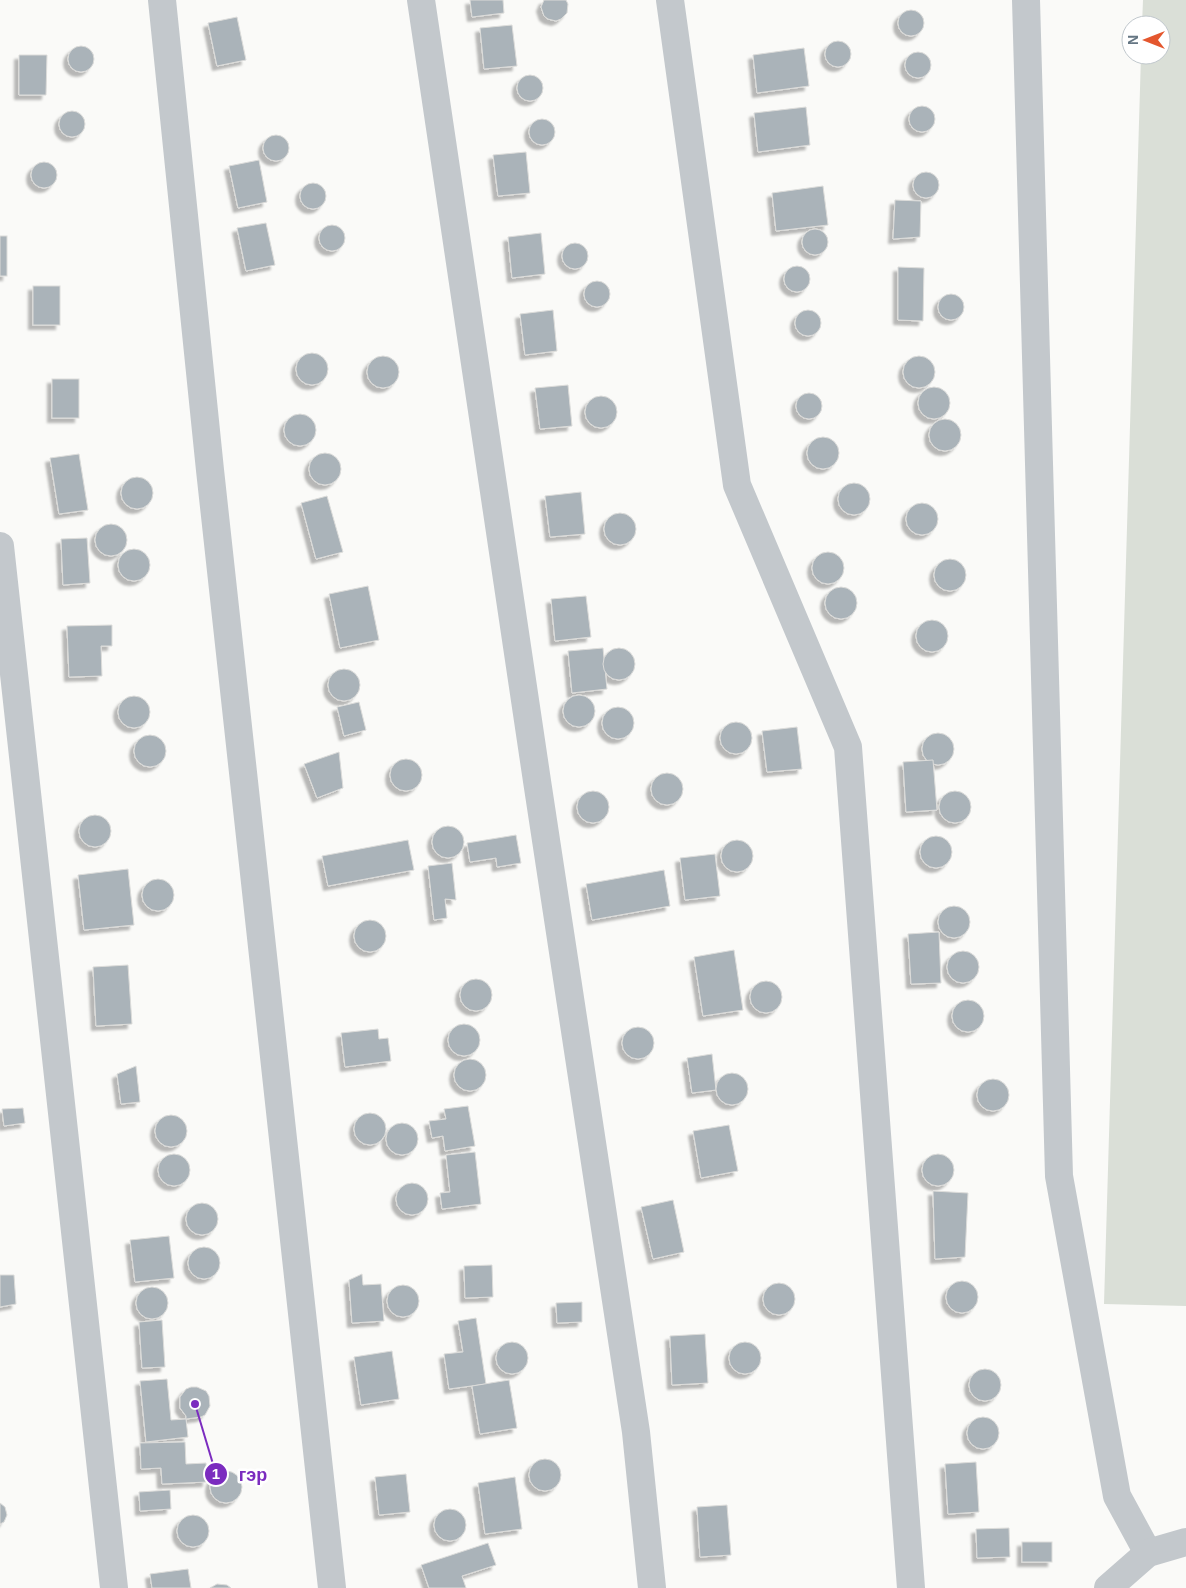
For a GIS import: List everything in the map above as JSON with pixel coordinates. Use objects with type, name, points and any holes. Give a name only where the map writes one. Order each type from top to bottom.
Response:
[{"type":"street","points":[[162,0],[210,470],[332,1588]]},
{"type":"street","points":[[420,0],[636,1432],[652,1588]]},
{"type":"street","points":[[670,0],[738,485],[848,747],[911,1588]]},
{"type":"street","points":[[1026,0],[1059,1176],[1117,1496],[1148,1553]]},
{"type":"street","points":[[0,546],[114,1588]]},
{"type":"street","points":[[1108,1588],[1148,1553],[1186,1542]]},
{"type":"shaded area","points":[[1143,0],[1186,0],[1186,1306],[1104,1304],[1141,65],[1171,65],[1171,15],[1142,15]]},
{"type":"building","points":[[470,0],[503,0],[504,13],[472,17]]},
{"type":"building","points":[[544,0],[566,0],[568,4],[567,13],[556,21],[548,19],[544,16],[541,7]]},
{"type":"building","points":[[911,10],[921,13],[924,23],[921,33],[911,36],[901,33],[898,23],[901,13]]},
{"type":"building","points":[[237,17],[246,60],[217,66],[208,23]]},
{"type":"building","points":[[512,25],[517,66],[484,69],[480,28]]},
{"type":"building","points":[[838,41],[847,45],[851,54],[847,63],[838,67],[829,63],[825,54],[829,45]]},
{"type":"building","points":[[81,46],[90,50],[94,59],[90,68],[81,72],[72,68],[68,59],[72,50]]},
{"type":"building","points":[[804,48],[809,86],[757,93],[753,55]]},
{"type":"building","points":[[918,52],[927,56],[931,65],[927,74],[918,78],[909,74],[905,65],[909,56]]},
{"type":"building","points":[[19,55],[47,55],[46,95],[19,95]]},
{"type":"building","points":[[530,75],[539,79],[543,88],[539,97],[530,101],[521,97],[517,88],[521,79]]},
{"type":"building","points":[[922,106],[931,110],[935,119],[931,128],[922,132],[913,128],[909,119],[913,110]]},
{"type":"building","points":[[806,107],[810,145],[758,152],[754,113]]},
{"type":"building","points":[[72,111],[81,115],[85,124],[81,133],[72,137],[63,133],[59,124],[63,115]]},
{"type":"building","points":[[542,119],[551,123],[555,132],[551,141],[542,145],[533,141],[529,132],[533,123]]},
{"type":"building","points":[[276,135],[285,139],[289,148],[285,157],[276,161],[267,157],[263,148],[267,139]]},
{"type":"building","points":[[526,152],[530,193],[498,196],[493,155]]},
{"type":"building","points":[[259,160],[267,202],[238,208],[229,166]]},
{"type":"building","points":[[44,162],[53,166],[57,175],[53,184],[44,188],[35,184],[31,175],[35,166]]},
{"type":"building","points":[[926,172],[935,176],[939,185],[935,194],[926,198],[917,194],[913,185],[917,176]]},
{"type":"building","points":[[313,183],[322,187],[326,196],[322,205],[313,209],[304,205],[300,196],[304,187]]},
{"type":"building","points":[[823,186],[828,225],[776,231],[772,193]]},
{"type":"building","points":[[895,200],[921,201],[920,237],[893,239]]},
{"type":"building","points":[[266,223],[275,265],[246,271],[237,228]]},
{"type":"building","points":[[332,225],[341,229],[345,238],[341,247],[332,251],[323,247],[319,238],[323,229]]},
{"type":"building","points":[[815,229],[824,233],[828,242],[824,251],[815,255],[806,251],[802,242],[806,233]]},
{"type":"building","points":[[541,233],[545,274],[512,278],[508,237]]},
{"type":"building","points":[[0,236],[7,236],[7,276],[0,276]]},
{"type":"building","points":[[575,243],[584,247],[588,256],[584,265],[575,269],[566,265],[562,256],[566,247]]},
{"type":"building","points":[[797,266],[806,270],[810,279],[806,288],[797,292],[788,288],[784,279],[788,270]]},
{"type":"building","points":[[898,267],[924,268],[923,321],[898,320]]},
{"type":"building","points":[[597,281],[606,285],[610,294],[606,303],[597,307],[588,303],[584,294],[588,285]]},
{"type":"building","points":[[33,286],[60,286],[60,325],[33,325]]},
{"type":"building","points":[[951,294],[960,298],[964,307],[960,316],[951,320],[942,316],[938,307],[942,298]]},
{"type":"building","points":[[553,310],[557,351],[525,355],[520,314]]},
{"type":"building","points":[[808,310],[817,314],[821,323],[817,332],[808,336],[799,332],[795,323],[799,314]]},
{"type":"building","points":[[312,353],[318,354],[323,358],[327,363],[327,375],[323,380],[318,384],[312,385],[306,384],[301,380],[297,375],[296,369],[297,363],[301,358],[306,354]]},
{"type":"building","points":[[383,356],[389,357],[394,361],[398,366],[398,378],[394,383],[389,387],[383,388],[377,387],[372,383],[368,378],[367,372],[368,366],[372,361],[377,357]]},
{"type":"building","points":[[919,356],[925,357],[930,361],[934,366],[934,378],[930,383],[925,387],[919,388],[913,387],[908,383],[904,378],[903,372],[904,366],[908,361],[913,357]]},
{"type":"building","points":[[52,379],[79,379],[79,418],[52,418]]},
{"type":"building","points":[[568,385],[572,426],[540,429],[535,388]]},
{"type":"building","points":[[934,387],[940,388],[945,392],[949,397],[949,409],[945,414],[940,418],[934,419],[928,418],[923,414],[919,409],[918,403],[919,397],[923,392],[928,388]]},
{"type":"building","points":[[809,393],[818,397],[822,406],[818,415],[809,419],[800,415],[796,406],[800,397]]},
{"type":"building","points":[[601,396],[607,397],[612,401],[616,406],[616,418],[612,423],[607,427],[601,428],[595,427],[590,423],[586,418],[585,412],[586,406],[590,401],[595,397]]},
{"type":"building","points":[[300,414],[306,415],[311,419],[315,424],[315,436],[311,441],[306,445],[300,446],[294,445],[289,441],[285,436],[284,430],[285,424],[289,419],[294,415]]},
{"type":"building","points":[[945,419],[951,420],[956,424],[960,429],[960,441],[956,446],[951,450],[945,451],[939,450],[934,446],[930,441],[929,435],[930,429],[934,424],[939,420]]},
{"type":"building","points":[[823,437],[829,438],[834,442],[838,447],[838,459],[834,464],[829,468],[823,469],[817,468],[812,464],[808,459],[807,453],[808,447],[812,442],[817,438]]},
{"type":"building","points":[[325,453],[331,454],[336,458],[340,463],[340,475],[336,480],[331,484],[325,485],[319,484],[314,480],[310,475],[309,469],[310,463],[314,458],[319,454]]},
{"type":"building","points":[[79,454],[88,510],[59,514],[50,458]]},
{"type":"building","points":[[137,477],[143,478],[148,482],[152,487],[152,499],[148,504],[143,508],[137,509],[131,508],[126,504],[122,499],[121,493],[122,487],[126,482],[131,478]]},
{"type":"building","points":[[854,483],[860,484],[865,488],[869,493],[869,505],[865,510],[860,514],[854,515],[848,514],[843,510],[839,505],[838,499],[839,493],[843,488],[848,484]]},
{"type":"building","points":[[581,492],[585,534],[550,537],[545,496]]},
{"type":"building","points":[[327,496],[343,552],[316,559],[301,503]]},
{"type":"building","points":[[922,503],[928,504],[933,508],[937,513],[937,525],[933,530],[928,534],[922,535],[916,534],[911,530],[907,525],[906,519],[907,513],[911,508],[916,504]]},
{"type":"building","points":[[620,513],[626,514],[631,518],[635,523],[635,535],[631,540],[626,544],[620,545],[614,544],[609,540],[605,535],[604,529],[605,523],[609,518],[614,514]]},
{"type":"building","points":[[111,524],[117,525],[122,529],[126,534],[126,546],[122,551],[117,555],[111,556],[105,555],[100,551],[96,546],[95,540],[96,534],[100,529],[105,525]]},
{"type":"building","points":[[87,538],[90,583],[63,585],[61,539]]},
{"type":"building","points":[[134,549],[140,550],[145,554],[149,559],[149,571],[145,576],[140,580],[134,581],[128,580],[123,576],[119,571],[118,565],[119,559],[123,554],[128,550]]},
{"type":"building","points":[[828,552],[834,553],[839,557],[843,562],[843,574],[839,579],[834,583],[828,584],[822,583],[817,579],[813,574],[812,568],[813,562],[817,557],[822,553]]},
{"type":"building","points":[[950,559],[956,560],[961,564],[965,569],[965,581],[961,586],[956,590],[950,591],[944,590],[939,586],[935,581],[934,575],[935,569],[939,564],[944,560]]},
{"type":"building","points":[[368,586],[379,640],[340,648],[329,594]]},
{"type":"building","points":[[841,587],[847,588],[852,592],[856,597],[856,609],[852,614],[847,618],[841,619],[835,618],[830,614],[826,609],[825,603],[826,597],[830,592],[835,588]]},
{"type":"building","points":[[586,596],[591,637],[555,641],[551,599]]},
{"type":"building","points":[[932,620],[938,621],[943,625],[947,630],[947,642],[943,647],[938,651],[932,652],[926,651],[921,647],[917,642],[916,636],[917,630],[921,625],[926,621]]},
{"type":"building","points":[[112,625],[112,646],[101,646],[102,676],[69,677],[67,626]]},
{"type":"building","points":[[603,648],[607,689],[572,693],[568,651]]},
{"type":"building","points":[[619,648],[625,649],[630,653],[634,658],[634,670],[630,675],[625,679],[619,680],[613,679],[608,675],[604,670],[603,664],[604,658],[608,653],[613,649]]},
{"type":"building","points":[[344,669],[350,670],[355,674],[359,679],[359,691],[355,696],[350,700],[344,701],[338,700],[333,696],[329,691],[328,685],[329,679],[333,674],[338,670]]},
{"type":"building","points":[[579,695],[585,696],[590,700],[594,705],[594,717],[590,722],[585,726],[579,727],[573,726],[568,722],[564,717],[563,711],[564,705],[568,700],[573,696]]},
{"type":"building","points":[[134,696],[140,697],[145,701],[149,706],[149,718],[145,723],[140,727],[134,728],[128,727],[123,723],[119,718],[118,712],[119,706],[123,701],[128,697]]},
{"type":"building","points":[[359,702],[366,730],[344,736],[337,707]]},
{"type":"building","points":[[618,707],[624,708],[629,712],[633,717],[633,729],[629,734],[624,738],[618,739],[612,738],[607,734],[603,729],[602,723],[603,717],[607,712],[612,708]]},
{"type":"building","points":[[736,722],[742,723],[747,727],[751,732],[751,744],[747,749],[742,753],[736,754],[730,753],[725,749],[721,744],[720,738],[721,732],[725,727],[730,723]]},
{"type":"building","points":[[797,727],[802,769],[767,772],[762,731]]},
{"type":"building","points":[[938,733],[944,734],[949,738],[953,743],[953,755],[949,760],[944,764],[938,765],[932,764],[927,760],[923,755],[922,749],[923,743],[927,738],[932,734]]},
{"type":"building","points":[[150,735],[156,736],[161,740],[165,745],[165,757],[161,762],[156,766],[150,767],[144,766],[139,762],[135,757],[134,751],[135,745],[139,740],[144,736]]},
{"type":"building","points":[[339,752],[343,788],[317,798],[304,764]]},
{"type":"building","points":[[406,759],[412,760],[417,764],[421,769],[421,781],[417,786],[412,790],[406,791],[400,790],[395,786],[391,781],[390,775],[391,769],[395,764],[400,760]]},
{"type":"building","points":[[933,760],[937,810],[906,812],[903,762]]},
{"type":"building","points":[[667,773],[673,774],[678,778],[682,783],[682,795],[678,800],[673,804],[667,805],[661,804],[656,800],[652,795],[651,789],[652,783],[656,778],[661,774]]},
{"type":"building","points":[[593,791],[599,792],[604,796],[608,801],[608,813],[604,818],[599,822],[593,823],[587,822],[582,818],[578,813],[577,807],[578,801],[582,796],[587,792]]},
{"type":"building","points":[[955,791],[961,792],[966,796],[970,801],[970,813],[966,818],[961,822],[955,823],[949,822],[944,818],[940,813],[939,807],[940,801],[944,796],[949,792]]},
{"type":"building","points":[[95,815],[101,816],[106,820],[110,825],[110,837],[106,842],[101,846],[95,847],[89,846],[84,842],[80,837],[79,831],[80,825],[84,820],[89,816]]},
{"type":"building","points":[[448,826],[454,827],[459,831],[463,836],[463,848],[459,853],[454,857],[448,858],[442,857],[437,853],[433,848],[432,842],[433,836],[437,831],[442,827]]},
{"type":"building","points":[[516,835],[521,863],[497,867],[496,858],[470,862],[467,843]]},
{"type":"building","points":[[936,836],[942,837],[947,841],[951,846],[951,858],[947,863],[942,867],[936,868],[930,867],[925,863],[921,858],[920,852],[921,846],[925,841],[930,837]]},
{"type":"building","points":[[408,840],[414,870],[328,886],[322,856]]},
{"type":"building","points":[[737,840],[743,841],[748,845],[752,850],[752,862],[748,867],[743,871],[737,872],[731,871],[726,867],[722,862],[721,856],[722,850],[726,845],[731,841]]},
{"type":"building","points":[[715,854],[720,896],[685,900],[680,858]]},
{"type":"building","points":[[452,863],[456,900],[445,899],[447,918],[434,920],[428,866]]},
{"type":"building","points":[[128,869],[134,925],[84,930],[78,875]]},
{"type":"building","points":[[664,870],[670,906],[592,920],[586,884]]},
{"type":"building","points":[[158,879],[164,880],[169,884],[173,889],[173,901],[169,906],[164,910],[158,911],[152,910],[147,906],[143,901],[142,895],[143,889],[147,884],[152,880]]},
{"type":"building","points":[[954,906],[960,907],[965,911],[969,916],[969,928],[965,933],[960,937],[954,938],[948,937],[943,933],[939,928],[938,922],[939,916],[943,911],[948,907]]},
{"type":"building","points":[[370,920],[376,921],[381,925],[385,930],[385,942],[381,947],[376,951],[370,952],[364,951],[359,947],[355,942],[354,936],[355,930],[359,925],[364,921]]},
{"type":"building","points":[[939,932],[941,983],[911,984],[908,934]]},
{"type":"building","points":[[734,950],[743,1010],[703,1016],[694,957]]},
{"type":"building","points":[[963,951],[969,952],[974,956],[978,961],[978,973],[974,978],[969,982],[963,983],[957,982],[952,978],[948,973],[947,967],[948,961],[952,956],[957,952]]},
{"type":"building","points":[[128,965],[132,1024],[96,1026],[93,967]]},
{"type":"building","points":[[476,979],[482,980],[487,984],[491,989],[491,1001],[487,1006],[482,1010],[476,1011],[470,1010],[465,1006],[461,1001],[460,995],[461,989],[465,984],[470,980]]},
{"type":"building","points":[[766,981],[772,982],[777,986],[781,991],[781,1003],[777,1008],[772,1012],[766,1013],[760,1012],[755,1008],[751,1003],[750,997],[751,991],[755,986],[760,982]]},
{"type":"building","points":[[968,1000],[974,1001],[979,1005],[983,1010],[983,1022],[979,1027],[974,1031],[968,1032],[962,1031],[957,1027],[953,1022],[952,1016],[953,1010],[957,1005],[962,1001]]},
{"type":"building","points":[[464,1024],[470,1025],[475,1029],[479,1034],[479,1046],[475,1051],[470,1055],[464,1056],[458,1055],[453,1051],[449,1046],[448,1040],[449,1034],[453,1029],[458,1025]]},
{"type":"building","points":[[638,1027],[644,1028],[649,1032],[653,1037],[653,1049],[649,1054],[644,1058],[638,1059],[632,1058],[627,1054],[623,1049],[622,1043],[623,1037],[627,1032],[632,1028]]},
{"type":"building","points":[[378,1029],[379,1039],[388,1038],[391,1061],[345,1067],[341,1033]]},
{"type":"building","points":[[712,1054],[716,1090],[692,1093],[687,1058]]},
{"type":"building","points":[[470,1059],[476,1060],[481,1064],[485,1069],[485,1081],[481,1086],[476,1090],[470,1091],[464,1090],[459,1086],[455,1081],[454,1075],[455,1069],[459,1064],[464,1060]]},
{"type":"building","points":[[136,1066],[140,1102],[121,1104],[117,1074]]},
{"type":"building","points":[[732,1073],[738,1074],[743,1078],[747,1083],[747,1095],[743,1100],[738,1104],[732,1105],[726,1104],[721,1100],[717,1095],[716,1089],[717,1083],[721,1078],[726,1074]]},
{"type":"building","points":[[993,1079],[999,1080],[1004,1084],[1008,1089],[1008,1101],[1004,1106],[999,1110],[993,1111],[987,1110],[982,1106],[978,1101],[977,1095],[978,1089],[982,1084],[987,1080]]},
{"type":"building","points":[[468,1106],[475,1146],[445,1151],[443,1136],[432,1138],[429,1121],[446,1119],[444,1109]]},
{"type":"building","points":[[23,1108],[25,1123],[4,1126],[2,1109]]},
{"type":"building","points":[[370,1113],[376,1114],[381,1118],[385,1123],[385,1135],[381,1140],[376,1144],[370,1145],[364,1144],[359,1140],[355,1135],[354,1129],[355,1123],[359,1118],[364,1114]]},
{"type":"building","points":[[171,1115],[177,1116],[182,1120],[186,1125],[186,1137],[182,1142],[177,1146],[171,1147],[165,1146],[160,1142],[156,1137],[155,1131],[156,1125],[160,1120],[165,1116]]},
{"type":"building","points":[[402,1123],[408,1124],[413,1128],[417,1133],[417,1145],[413,1150],[408,1154],[402,1155],[396,1154],[391,1150],[387,1145],[386,1139],[387,1133],[391,1128],[396,1124]]},
{"type":"building","points":[[729,1125],[738,1171],[701,1178],[693,1131]]},
{"type":"building","points":[[475,1152],[481,1204],[442,1209],[440,1193],[450,1192],[446,1155]]},
{"type":"building","points":[[174,1154],[180,1155],[185,1159],[189,1164],[189,1176],[185,1181],[180,1185],[174,1186],[168,1185],[163,1181],[159,1176],[158,1170],[159,1164],[163,1159],[168,1155]]},
{"type":"building","points":[[938,1154],[944,1155],[949,1159],[953,1164],[953,1176],[949,1181],[944,1185],[938,1186],[932,1185],[927,1181],[923,1176],[922,1170],[923,1164],[927,1159],[932,1155]]},
{"type":"building","points":[[412,1183],[418,1184],[423,1188],[427,1193],[427,1205],[423,1210],[418,1214],[412,1215],[406,1214],[401,1210],[397,1205],[396,1199],[397,1193],[401,1188],[406,1184]]},
{"type":"building","points":[[933,1191],[968,1193],[965,1257],[935,1259]]},
{"type":"building","points":[[673,1200],[684,1252],[653,1259],[641,1207]]},
{"type":"building","points":[[202,1203],[208,1204],[213,1208],[217,1213],[217,1225],[213,1230],[208,1234],[202,1235],[196,1234],[191,1230],[187,1225],[186,1219],[187,1213],[191,1208],[196,1204]]},
{"type":"building","points":[[169,1236],[174,1278],[135,1282],[130,1240]]},
{"type":"building","points":[[204,1247],[210,1248],[215,1252],[219,1257],[219,1269],[215,1274],[210,1278],[204,1279],[198,1278],[193,1274],[189,1269],[188,1263],[189,1257],[193,1252],[198,1248]]},
{"type":"building","points":[[492,1265],[493,1297],[465,1298],[464,1266]]},
{"type":"building","points":[[362,1274],[363,1285],[381,1284],[384,1321],[352,1323],[349,1280]]},
{"type":"building","points":[[0,1275],[14,1275],[16,1304],[0,1307]]},
{"type":"building","points":[[962,1281],[968,1282],[973,1286],[977,1291],[977,1303],[973,1308],[968,1312],[962,1313],[956,1312],[951,1308],[947,1303],[946,1297],[947,1291],[951,1286],[956,1282]]},
{"type":"building","points":[[779,1283],[785,1284],[790,1288],[794,1293],[794,1305],[790,1310],[785,1314],[779,1315],[773,1314],[768,1310],[764,1305],[763,1299],[764,1293],[768,1288],[773,1284]]},
{"type":"building","points":[[403,1285],[409,1286],[414,1290],[418,1295],[418,1307],[414,1312],[409,1316],[403,1317],[397,1316],[392,1312],[388,1307],[387,1301],[388,1295],[392,1290],[397,1286]]},
{"type":"building","points":[[152,1287],[158,1288],[163,1292],[167,1297],[167,1309],[163,1314],[158,1318],[152,1319],[146,1318],[141,1314],[137,1309],[136,1303],[137,1297],[141,1292],[146,1288]]},
{"type":"building","points":[[582,1302],[582,1322],[557,1323],[556,1303]]},
{"type":"building","points":[[476,1318],[486,1384],[449,1389],[444,1354],[463,1352],[458,1321]]},
{"type":"building","points":[[162,1320],[165,1367],[142,1368],[139,1322]]},
{"type":"building","points":[[705,1334],[708,1383],[672,1385],[670,1336]]},
{"type":"building","points":[[512,1342],[518,1343],[523,1347],[527,1352],[527,1364],[523,1369],[518,1373],[512,1374],[506,1373],[501,1369],[497,1364],[496,1358],[497,1352],[501,1347],[506,1343]]},
{"type":"building","points":[[745,1342],[751,1343],[756,1347],[760,1352],[760,1364],[756,1369],[751,1373],[745,1374],[739,1373],[734,1369],[730,1364],[729,1358],[730,1352],[734,1347],[739,1343]]},
{"type":"building","points":[[392,1351],[399,1399],[361,1405],[354,1357]]},
{"type":"building","points":[[985,1369],[991,1370],[996,1374],[1000,1379],[1000,1391],[996,1396],[991,1400],[985,1401],[979,1400],[974,1396],[970,1391],[969,1385],[970,1379],[974,1374],[979,1370]]},
{"type":"building","points":[[167,1379],[171,1420],[186,1419],[188,1437],[146,1442],[140,1381]]},
{"type":"building","points":[[509,1380],[517,1428],[480,1434],[472,1386]]},
{"type":"building","points":[[197,1387],[206,1391],[209,1396],[210,1406],[205,1415],[186,1419],[180,1408],[180,1397],[186,1389]]},
{"type":"building","points":[[983,1417],[989,1418],[994,1422],[998,1427],[998,1439],[994,1444],[989,1448],[983,1449],[977,1448],[972,1444],[968,1439],[967,1433],[968,1427],[972,1422],[977,1418]]},
{"type":"building","points":[[185,1442],[186,1464],[206,1463],[207,1482],[162,1484],[161,1468],[141,1469],[140,1443]]},
{"type":"building","points":[[545,1459],[551,1460],[556,1464],[560,1469],[560,1481],[556,1486],[551,1490],[545,1491],[539,1490],[534,1486],[530,1481],[529,1475],[530,1469],[534,1464],[539,1460]]},
{"type":"building","points":[[976,1462],[979,1512],[948,1514],[945,1464]]},
{"type":"building","points":[[226,1471],[232,1472],[237,1476],[241,1481],[241,1493],[237,1498],[232,1502],[226,1503],[220,1502],[215,1498],[211,1493],[210,1487],[211,1481],[215,1476],[220,1472]]},
{"type":"building","points":[[406,1474],[410,1512],[379,1515],[375,1477]]},
{"type":"building","points":[[515,1477],[522,1529],[485,1534],[478,1483]]},
{"type":"building","points":[[170,1490],[171,1509],[140,1511],[139,1492]]},
{"type":"building","points":[[0,1503],[5,1507],[7,1515],[4,1522],[0,1524]]},
{"type":"building","points":[[727,1505],[731,1555],[700,1557],[697,1507]]},
{"type":"building","points":[[450,1509],[456,1510],[461,1514],[465,1519],[465,1531],[461,1536],[456,1540],[450,1541],[444,1540],[439,1536],[435,1531],[434,1525],[435,1519],[439,1514],[444,1510]]},
{"type":"building","points":[[193,1515],[199,1516],[204,1520],[208,1525],[208,1537],[204,1542],[199,1546],[193,1547],[187,1546],[182,1542],[178,1537],[177,1531],[178,1525],[182,1520],[187,1516]]},
{"type":"building","points":[[1009,1528],[1010,1557],[977,1558],[976,1529]]},
{"type":"building","points":[[1022,1542],[1052,1542],[1052,1562],[1022,1562]]},
{"type":"building","points":[[488,1543],[496,1565],[462,1576],[466,1588],[429,1588],[421,1565]]},
{"type":"building","points":[[188,1569],[191,1588],[152,1588],[150,1574]]},
{"type":"building","points":[[217,1584],[227,1585],[231,1588],[210,1588]]},
{"type":"place","name":"гэр","points":[[195,1404]]}]
